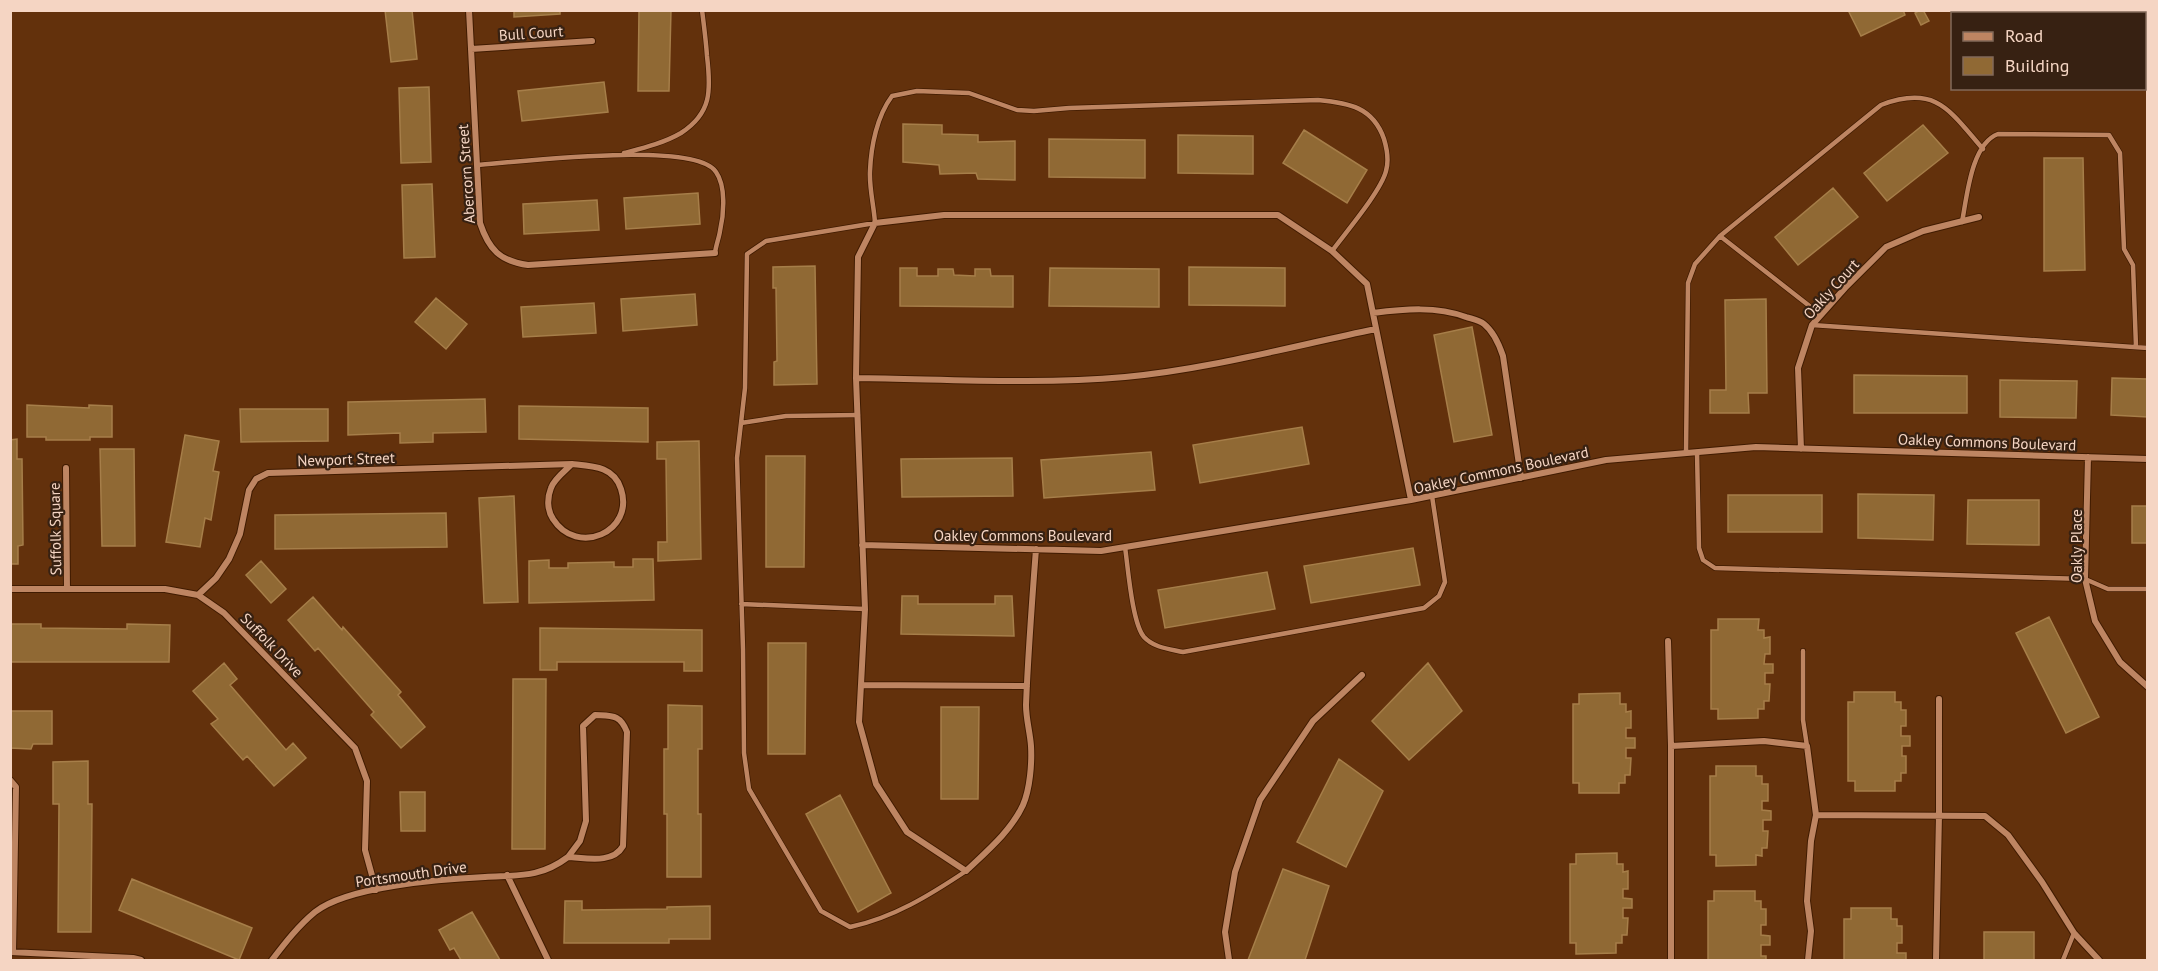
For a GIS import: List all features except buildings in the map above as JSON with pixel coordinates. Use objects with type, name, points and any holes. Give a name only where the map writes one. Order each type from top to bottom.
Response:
[{"type":"street","name":"Abercorn Street","points":[[468,10],[480,223],[486,241],[498,254],[512,262],[528,265],[715,253]]},
{"type":"street","name":"Bull Court","points":[[471,50],[592,41]]},
{"type":"street","points":[[1036,549],[1026,713],[1031,747],[1029,782],[1023,804],[996,843],[966,871],[907,832],[876,784],[859,722],[865,609],[856,378],[858,257],[875,223],[944,215],[1278,215],[1332,251],[1367,284],[1411,500]]},
{"type":"street","name":"Oakly Court","points":[[1801,449],[1798,368],[1812,325],[1886,248],[1923,231],[1979,217]]},
{"type":"street","points":[[1373,313],[1413,308],[1433,309],[1483,323],[1496,338],[1503,356],[1521,478]]},
{"type":"street","points":[[856,378],[1057,381],[1126,377],[1250,357],[1376,329]]},
{"type":"street","name":"Oakley Commons Boulevard","points":[[862,545],[1101,550],[1411,500],[1606,460],[1756,447],[2148,459]]},
{"type":"street","name":"Oakly Place","points":[[2088,457],[2085,579],[2095,621],[2120,662],[2148,687]]},
{"type":"street","points":[[572,464],[601,467],[613,475],[621,488],[623,502],[620,517],[611,529],[598,537],[584,539],[570,536],[558,527],[550,515],[548,500],[551,486],[572,464]]},
{"type":"street","name":"Newport Street","points":[[198,596],[216,578],[229,559],[240,534],[249,490],[256,479],[268,473],[572,464]]},
{"type":"street","name":"Suffolk Square","points":[[66,468],[67,589]]},
{"type":"street","name":"Suffolk Drive","points":[[10,589],[165,589],[198,596],[224,613],[355,747],[367,781],[365,850],[376,890]]},
{"type":"street","points":[[1668,641],[1671,746],[1671,960]]},
{"type":"street","points":[[1229,960],[1225,932],[1235,872],[1260,800],[1313,721],[1362,675]]},
{"type":"street","points":[[861,685],[1027,686]]},
{"type":"street","points":[[1936,960],[1939,699]]},
{"type":"street","points":[[595,715],[615,716],[623,722],[627,732],[623,846],[620,852],[611,858],[568,857],[580,841],[586,821],[583,726],[595,715]]},
{"type":"street","points":[[1671,746],[1764,741],[1807,746],[1816,815],[1811,841],[1806,901],[1811,931],[1809,960]]},
{"type":"street","points":[[10,780],[16,787],[12,952],[141,960]]},
{"type":"street","points":[[1816,815],[1985,816],[2008,835],[2042,882],[2074,933],[2100,960]]},
{"type":"street","name":"Portsmouth Drive","points":[[272,960],[295,931],[317,911],[344,897],[459,878],[536,874],[555,867],[568,857]]},
{"type":"street","points":[[507,875],[548,960]]},
{"type":"lane","points":[[619,155],[667,140],[692,124],[703,112],[709,98],[710,81],[702,10]]},
{"type":"lane","points":[[966,871],[921,900],[868,923],[850,927],[821,911],[749,789],[744,753],[737,458],[745,388],[747,254],[766,241],[875,223],[870,173],[882,109],[892,96],[917,91],[969,93],[1017,110],[1034,111],[1318,100],[1344,103],[1365,111],[1380,127],[1387,150],[1387,170],[1378,187],[1332,251]]},
{"type":"lane","points":[[1686,453],[1688,283],[1695,264],[1720,236],[1881,105],[1895,100],[1914,98],[1933,100],[1947,107],[1983,149]]},
{"type":"lane","points":[[1962,222],[1974,161],[1992,136],[1998,134],[2109,135],[2120,153],[2124,249],[2133,264],[2136,347]]},
{"type":"lane","points":[[477,165],[619,155],[657,155],[700,160],[712,167],[718,174],[722,187],[721,226],[715,253]]},
{"type":"lane","points":[[1720,236],[1821,315]]},
{"type":"lane","points":[[1812,325],[2148,348]]},
{"type":"lane","points":[[741,423],[786,416],[858,415]]},
{"type":"lane","points":[[1697,452],[1699,548],[1703,560],[1715,568],[2085,579],[2108,589],[2148,589]]},
{"type":"lane","points":[[1125,547],[1137,622],[1145,638],[1159,647],[1183,652],[1424,608],[1439,596],[1445,582],[1432,496]]},
{"type":"lane","points":[[741,604],[865,609]]},
{"type":"lane","points":[[1803,651],[1803,720],[1807,746]]},
{"type":"lane","points":[[2063,960],[2074,933]]}]
